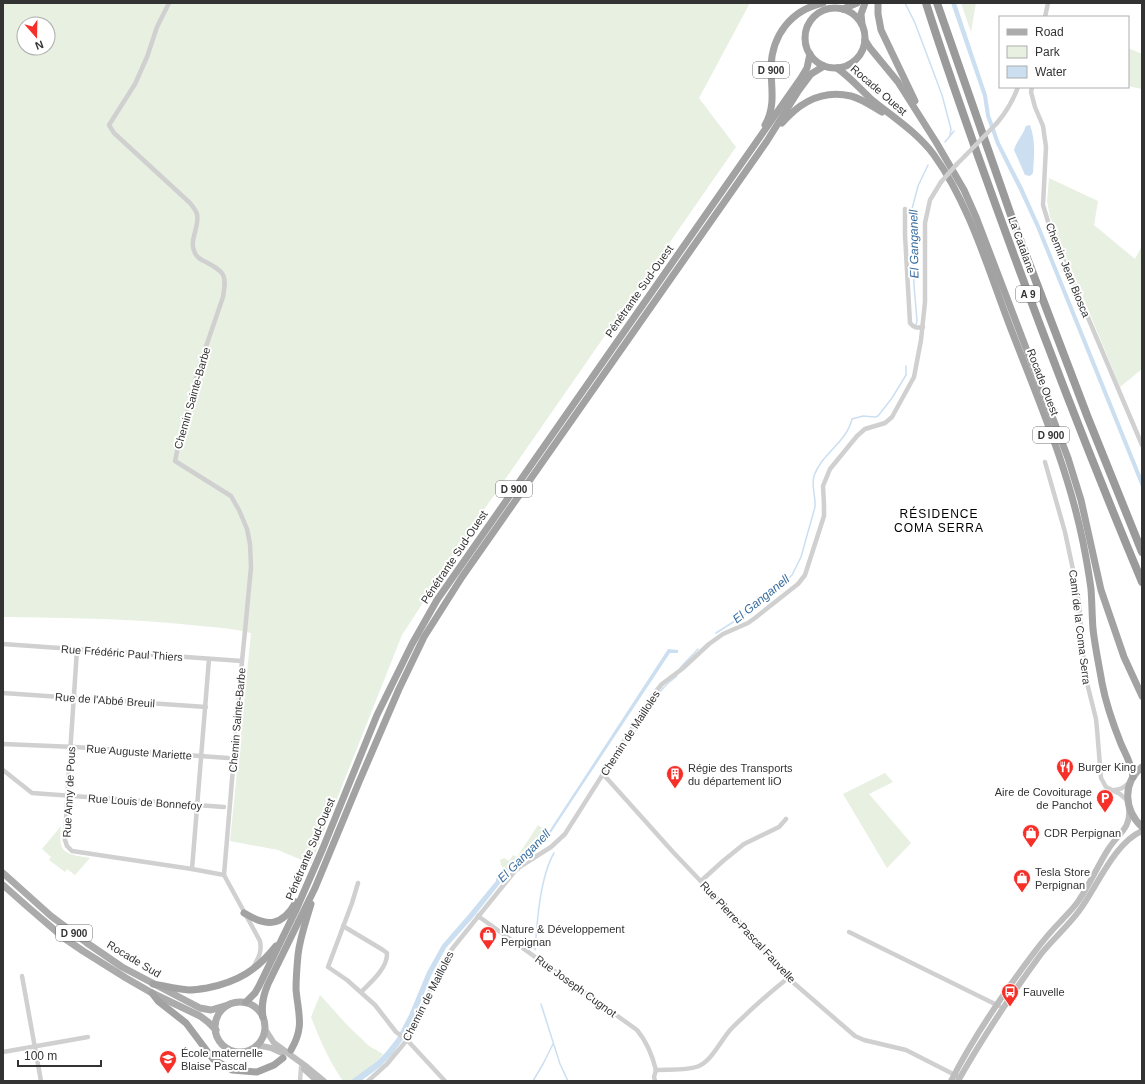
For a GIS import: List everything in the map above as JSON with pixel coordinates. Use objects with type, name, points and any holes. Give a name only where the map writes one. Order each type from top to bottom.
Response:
[{"type":"highway","name":"Pénétrante Sud-Ouest","points":[[748,156],[768,120],[772,104],[772,56],[780,32],[795,16],[806,9],[823,3]]},
{"type":"highway","points":[[843,9],[857,3]]},
{"type":"highway","points":[[862,24],[861,14],[865,3]]},
{"type":"highway","points":[[878,3],[878,14],[881,30],[932,136]]},
{"type":"highway","name":"La Catalane","points":[[926,3],[940,47],[1039,323],[1077,422],[1142,582]]},
{"type":"highway","name":"La Catalane","points":[[937,3],[1012,221],[1088,418],[1142,552]]},
{"type":"highway","points":[[824,66],[818,63],[810,54],[805,35],[810,23],[818,14],[824,10],[837,8],[843,9],[854,15],[862,24]]},
{"type":"highway","name":"Rocade Ouest","points":[[824,66],[837,68],[848,66],[856,59],[863,50],[865,40],[862,24]]},
{"type":"highway","name":"Rocade Ouest","points":[[865,40],[898,82],[932,136],[964,190],[976,217],[1068,458],[1081,500],[1100,590],[1124,657],[1142,696]]},
{"type":"highway","name":"Pénétrante Sud-Ouest","points":[[273,967],[377,715],[412,644],[437,600],[748,156],[801,78],[807,68],[810,54]]},
{"type":"highway","points":[[767,141],[799,90],[811,74],[824,66]]},
{"type":"highway","name":"Rocade Ouest","points":[[837,68],[870,98],[898,120],[932,153],[957,193],[970,222],[1061,460],[1074,502],[1091,588],[1095,644],[1104,691],[1112,720],[1131,766],[1132,780]]},
{"type":"highway","points":[[767,141],[796,108],[810,99],[823,95],[851,96],[898,120]]},
{"type":"highway","name":"Pénétrante Sud-Ouest","points":[[273,967],[315,888],[398,689],[424,637],[462,577],[767,141]]},
{"type":"highway","points":[[244,913],[255,920],[265,922],[280,920],[288,914],[293,907],[313,870]]},
{"type":"highway","points":[[291,1050],[296,1041],[300,1024],[296,987],[297,961],[303,928],[315,888]]},
{"type":"highway","points":[[153,984],[176,989],[196,989],[216,986],[229,982],[249,972],[266,959],[286,933]]},
{"type":"highway","name":"D 900","points":[[246,1002],[255,993],[273,967]]},
{"type":"highway","name":"D 900","points":[[263,1017],[262,1002],[273,967]]},
{"type":"highway","points":[[152,993],[158,1001],[186,1023],[198,1037],[213,1059],[232,1070],[257,1072],[274,1065],[283,1058]]},
{"type":"main road","points":[[951,1081],[957,1078],[985,1035],[1000,1007],[1046,937],[1078,902],[1110,846],[1124,829],[1130,817],[1128,795],[1132,780],[1142,767]]},
{"type":"main road","points":[[1128,803],[1133,817],[1142,827]]},
{"type":"main road","points":[[1000,1007],[1042,953],[1088,899],[1114,856],[1124,843],[1132,836],[1142,831]]},
{"type":"main road","name":"Rocade Sud","points":[[3,873],[51,916],[122,967],[200,1008],[211,1010],[228,1005]]},
{"type":"main road","name":"Rocade Sud","points":[[3,885],[64,938],[106,966],[152,993],[200,1016],[216,1030]]},
{"type":"main road","points":[[246,1002],[254,1006],[261,1013],[265,1023],[265,1030],[257,1045],[246,1051],[238,1052],[230,1050],[220,1042],[216,1030],[216,1023],[222,1010],[228,1005],[246,1002]]},
{"type":"main road","points":[[265,1030],[280,1049],[317,1081]]},
{"type":"main road","points":[[257,1045],[280,1049],[303,1064],[324,1081]]},
{"type":"street","name":"Chemin Sainte-Barbe","points":[[169,3],[157,27],[147,57],[135,84],[109,126],[114,133],[190,203],[196,212],[198,222],[192,246],[195,253],[199,258],[222,272],[225,279],[223,297],[198,370],[175,461],[231,496],[247,529],[250,544],[251,567],[224,875]]},
{"type":"street","points":[[1045,16],[1048,3]]},
{"type":"street","name":"Chemin de Mailloles","points":[[368,1081],[387,1064],[406,1040],[416,1022],[443,962],[478,916],[515,871],[551,847],[566,834],[653,695],[662,684],[723,634],[755,618],[798,584],[805,575],[824,516],[823,486],[827,474],[857,436],[865,429],[885,423],[892,417],[914,377],[923,327],[925,302],[925,223],[930,200],[942,182],[957,164],[1006,112],[1018,88]]},
{"type":"street","name":"Chemin Jean Biosca","points":[[1032,88],[1031,92],[1035,107],[1043,126],[1046,147],[1043,205],[1054,236],[1142,445]]},
{"type":"street","points":[[905,208],[910,323],[917,328],[923,327]]},
{"type":"street","name":"Camí de la Coma Serra","points":[[1045,462],[1065,532],[1075,579],[1079,604],[1085,675],[1096,719],[1101,778],[1106,786],[1111,790]]},
{"type":"street","name":"Rue Frédéric Paul Thiers","points":[[3,644],[242,661]]},
{"type":"street","name":"Rue Anny de Pous","points":[[77,649],[67,796],[66,846],[72,851],[224,875]]},
{"type":"street","points":[[192,869],[209,659]]},
{"type":"street","name":"Rue de l'Abbé Breuil","points":[[3,693],[206,707]]},
{"type":"street","name":"Rue Auguste Mariette","points":[[3,744],[71,747],[228,758]]},
{"type":"street","name":"Rue Louis de Bonnefoy","points":[[3,770],[32,793],[224,808]]},
{"type":"street","name":"Rue Pierre-Pascal Fauvelle","points":[[603,774],[673,852],[752,935],[788,978],[855,1036],[864,1040],[906,1050],[957,1078]]},
{"type":"street","points":[[1111,790],[1119,790],[1132,780]]},
{"type":"street","points":[[1111,790],[1120,794],[1128,803]]},
{"type":"street","points":[[700,881],[722,860],[744,844],[779,828],[786,819]]},
{"type":"street","points":[[224,875],[260,941],[261,948],[259,958],[249,972]]},
{"type":"street","points":[[358,883],[328,967],[347,980],[375,1005],[396,1032],[406,1040],[445,1081]]},
{"type":"street","name":"Rue Joseph Cugnot","points":[[478,916],[637,1030],[649,1047],[656,1070]]},
{"type":"street","points":[[343,926],[387,953],[387,957],[382,968],[374,980],[361,992]]},
{"type":"street","points":[[848,932],[1000,1007]]},
{"type":"street","points":[[22,976],[41,1081]]},
{"type":"street","points":[[655,1081],[654,1077],[656,1070],[691,1068],[700,1065],[708,1059],[729,1031],[751,1009],[788,978]]},
{"type":"street","points":[[3,1052],[88,1037]]},
{"type":"street","points":[[300,1081],[301,1067]]},
{"type":"green space","points":[[3,3],[750,3],[699,98],[736,147],[481,514],[402,635],[311,864],[278,850],[230,841],[251,633],[221,628],[168,623],[97,619],[3,617]]},
{"type":"green space","points":[[961,3],[976,3],[971,32]]},
{"type":"green space","points":[[1129,48],[1142,54],[1142,89],[1129,86]]},
{"type":"green space","points":[[1049,178],[1098,201],[1094,225],[1135,259],[1142,246],[1142,369],[1120,387],[1050,217],[1047,201]]},
{"type":"green space","points":[[885,773],[893,782],[869,794],[911,843],[887,868],[843,794]]},
{"type":"green space","points":[[538,825],[546,831],[504,870],[500,860],[504,858],[509,861],[513,855],[517,857]]},
{"type":"green space","points":[[61,826],[61,842],[65,851],[74,855],[90,858],[75,875],[67,869],[65,872],[49,860],[51,857],[42,849]]},
{"type":"green space","points":[[320,995],[348,1026],[369,1046],[383,1054],[376,1062],[350,1081],[343,1081],[333,1066],[311,1017]]},
{"type":"water","points":[[951,3],[956,3],[987,95],[990,115],[1000,143],[1040,226],[1142,478],[1142,489],[1036,227],[996,144],[986,116],[983,96]]},
{"type":"water","points":[[1030,125],[1034,149],[1033,173],[1030,176],[1025,175],[1014,150],[1026,126]]},
{"type":"water","points":[[668,649],[678,650],[678,653],[670,653],[550,834],[531,853],[514,866],[472,919],[446,948],[432,974],[410,1028],[391,1056],[380,1067],[361,1081],[350,1081],[376,1062],[397,1038],[409,1015],[427,972],[442,945],[511,863],[548,833]]},
{"type":"waterway","points":[[905,3],[915,23],[942,95],[951,129],[950,136]]},
{"type":"waterway","name":"El Ganganell","points":[[945,142],[954,131]]},
{"type":"waterway","name":"El Ganganell","points":[[916,325],[912,209],[918,186],[928,165]]},
{"type":"waterway","name":"El Ganganell","points":[[716,633],[752,610],[776,586],[792,575],[801,557],[815,507],[813,480],[817,468],[845,435],[852,419],[863,416],[878,416],[892,398],[906,375],[906,366]]},
{"type":"waterway","points":[[680,668],[698,649]]},
{"type":"waterway","points":[[607,772],[636,730],[655,697],[677,676]]},
{"type":"waterway","points":[[535,950],[542,887],[545,874],[554,853]]},
{"type":"waterway","points":[[541,1004],[560,1064],[568,1081]]},
{"type":"waterway","points":[[533,1081],[553,1044]]},
{"type":"place","name":"Burger King","points":[[1065,782]]},
{"type":"place","name":"Régie des Transports du département liO","points":[[675,789]]},
{"type":"place","name":"Aire de Covoiturage de Panchot","points":[[1105,813]]},
{"type":"place","name":"CDR Perpignan","points":[[1031,848]]},
{"type":"place","name":"Tesla Store Perpignan","points":[[1022,893]]},
{"type":"place","name":"Nature & Développement Perpignan","points":[[488,950]]},
{"type":"place","name":"Fauvelle","points":[[1010,1007]]},
{"type":"place","name":"École maternelle Blaise Pascal","points":[[168,1074]]},
{"type":"district","name":"RÉSIDENCE COMA SERRA","points":[[939,521]]}]
